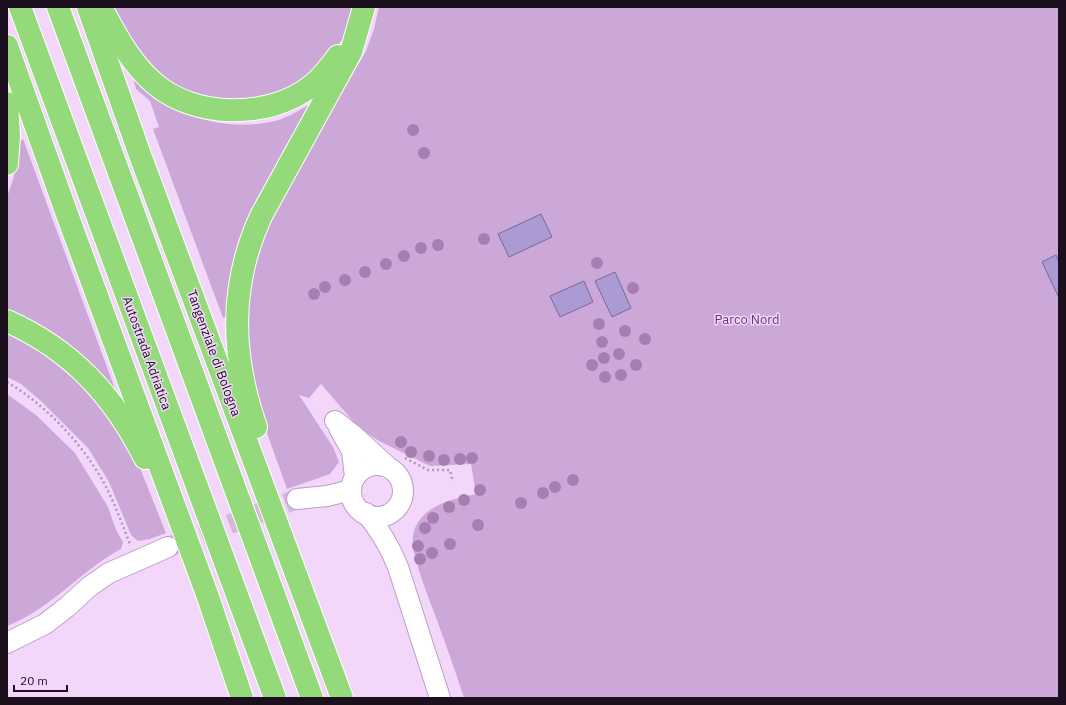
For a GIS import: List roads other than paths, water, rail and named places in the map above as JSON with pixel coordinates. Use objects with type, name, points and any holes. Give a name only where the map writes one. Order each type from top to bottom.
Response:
[{"type":"highway","name":"Autostrada Adriatica","points":[[20,7],[275,698]]},
{"type":"highway","points":[[58,7],[312,698]]},
{"type":"highway","name":"Tangenziale di Bologna","points":[[88,7],[140,155],[342,698]]},
{"type":"highway","points":[[101,7],[133,60],[143,73],[156,85],[179,99],[218,109],[252,109],[283,102],[296,96],[319,79],[355,34]]},
{"type":"highway","points":[[312,616],[266,454],[248,402],[240,363],[238,293],[249,242],[261,216],[351,52],[364,7]]},
{"type":"highway","points":[[7,46],[68,217],[208,597],[242,698]]},
{"type":"highway","points":[[7,103],[9,136],[7,164]]},
{"type":"highway","points":[[7,321],[32,333],[62,353],[88,376],[120,414],[146,460],[181,551],[208,597]]},
{"type":"street","points":[[398,567],[393,525],[396,509],[403,496],[403,486],[398,476],[353,434],[335,421],[352,451],[353,498],[358,507],[366,513],[378,527],[391,548],[440,698]]},
{"type":"street","points":[[297,499],[327,496],[353,484],[363,469],[372,465],[388,467]]},
{"type":"street","points":[[366,513],[379,516],[385,515],[396,509]]},
{"type":"street","points":[[7,643],[45,624],[109,573],[168,547]]},
{"type":"tunnel","points":[[173,545],[297,499]]},
{"type":"park label","name":"Parco Nord","points":[[747,319]]}]
